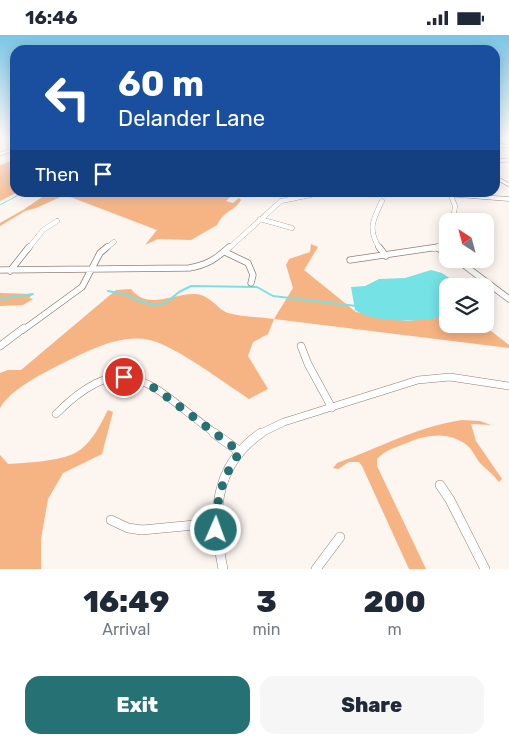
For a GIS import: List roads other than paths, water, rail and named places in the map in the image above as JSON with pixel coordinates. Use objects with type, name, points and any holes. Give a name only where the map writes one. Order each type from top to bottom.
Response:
[{"type":"street","points":[[0,270],[197,267],[211,262],[225,252],[281,201],[300,197]]},
{"type":"street","points":[[452,197],[455,206],[454,213]]},
{"type":"street","points":[[489,197],[509,199]]},
{"type":"street","points":[[382,201],[371,228],[374,240],[386,256]]},
{"type":"street","points":[[260,219],[292,228]]},
{"type":"street","points":[[10,271],[42,230],[57,221]]},
{"type":"street","points":[[0,346],[78,291],[92,270],[100,253],[114,242]]},
{"type":"street","points":[[350,260],[437,247]]},
{"type":"street","points":[[225,252],[238,256],[248,263],[253,275],[251,283]]},
{"type":"street","points":[[468,268],[508,297]]},
{"type":"street","points":[[301,346],[308,364],[332,408]]},
{"type":"street","points":[[56,414],[68,401],[91,384],[114,377],[132,377],[140,379],[159,391],[240,452]]},
{"type":"street","points":[[223,569],[216,523],[218,495],[224,479],[240,452],[252,439],[270,428],[432,378],[450,377],[509,386]]},
{"type":"street","points":[[440,485],[450,500],[485,569]]},
{"type":"street","points":[[110,520],[128,528],[142,530],[216,523]]},
{"type":"street","points":[[316,569],[340,537]]},
{"type":"water","points":[[431,270],[442,273],[449,278],[439,278],[439,318],[426,320],[387,320],[364,315],[355,310],[351,287],[365,286],[379,279],[405,278]]},
{"type":"waterway","points":[[0,205],[15,197]]},
{"type":"waterway","points":[[108,291],[124,294],[145,303],[158,305],[167,302],[179,292],[191,286],[257,287],[273,296],[356,306]]},
{"type":"waterway","points":[[0,299],[33,294]]}]
